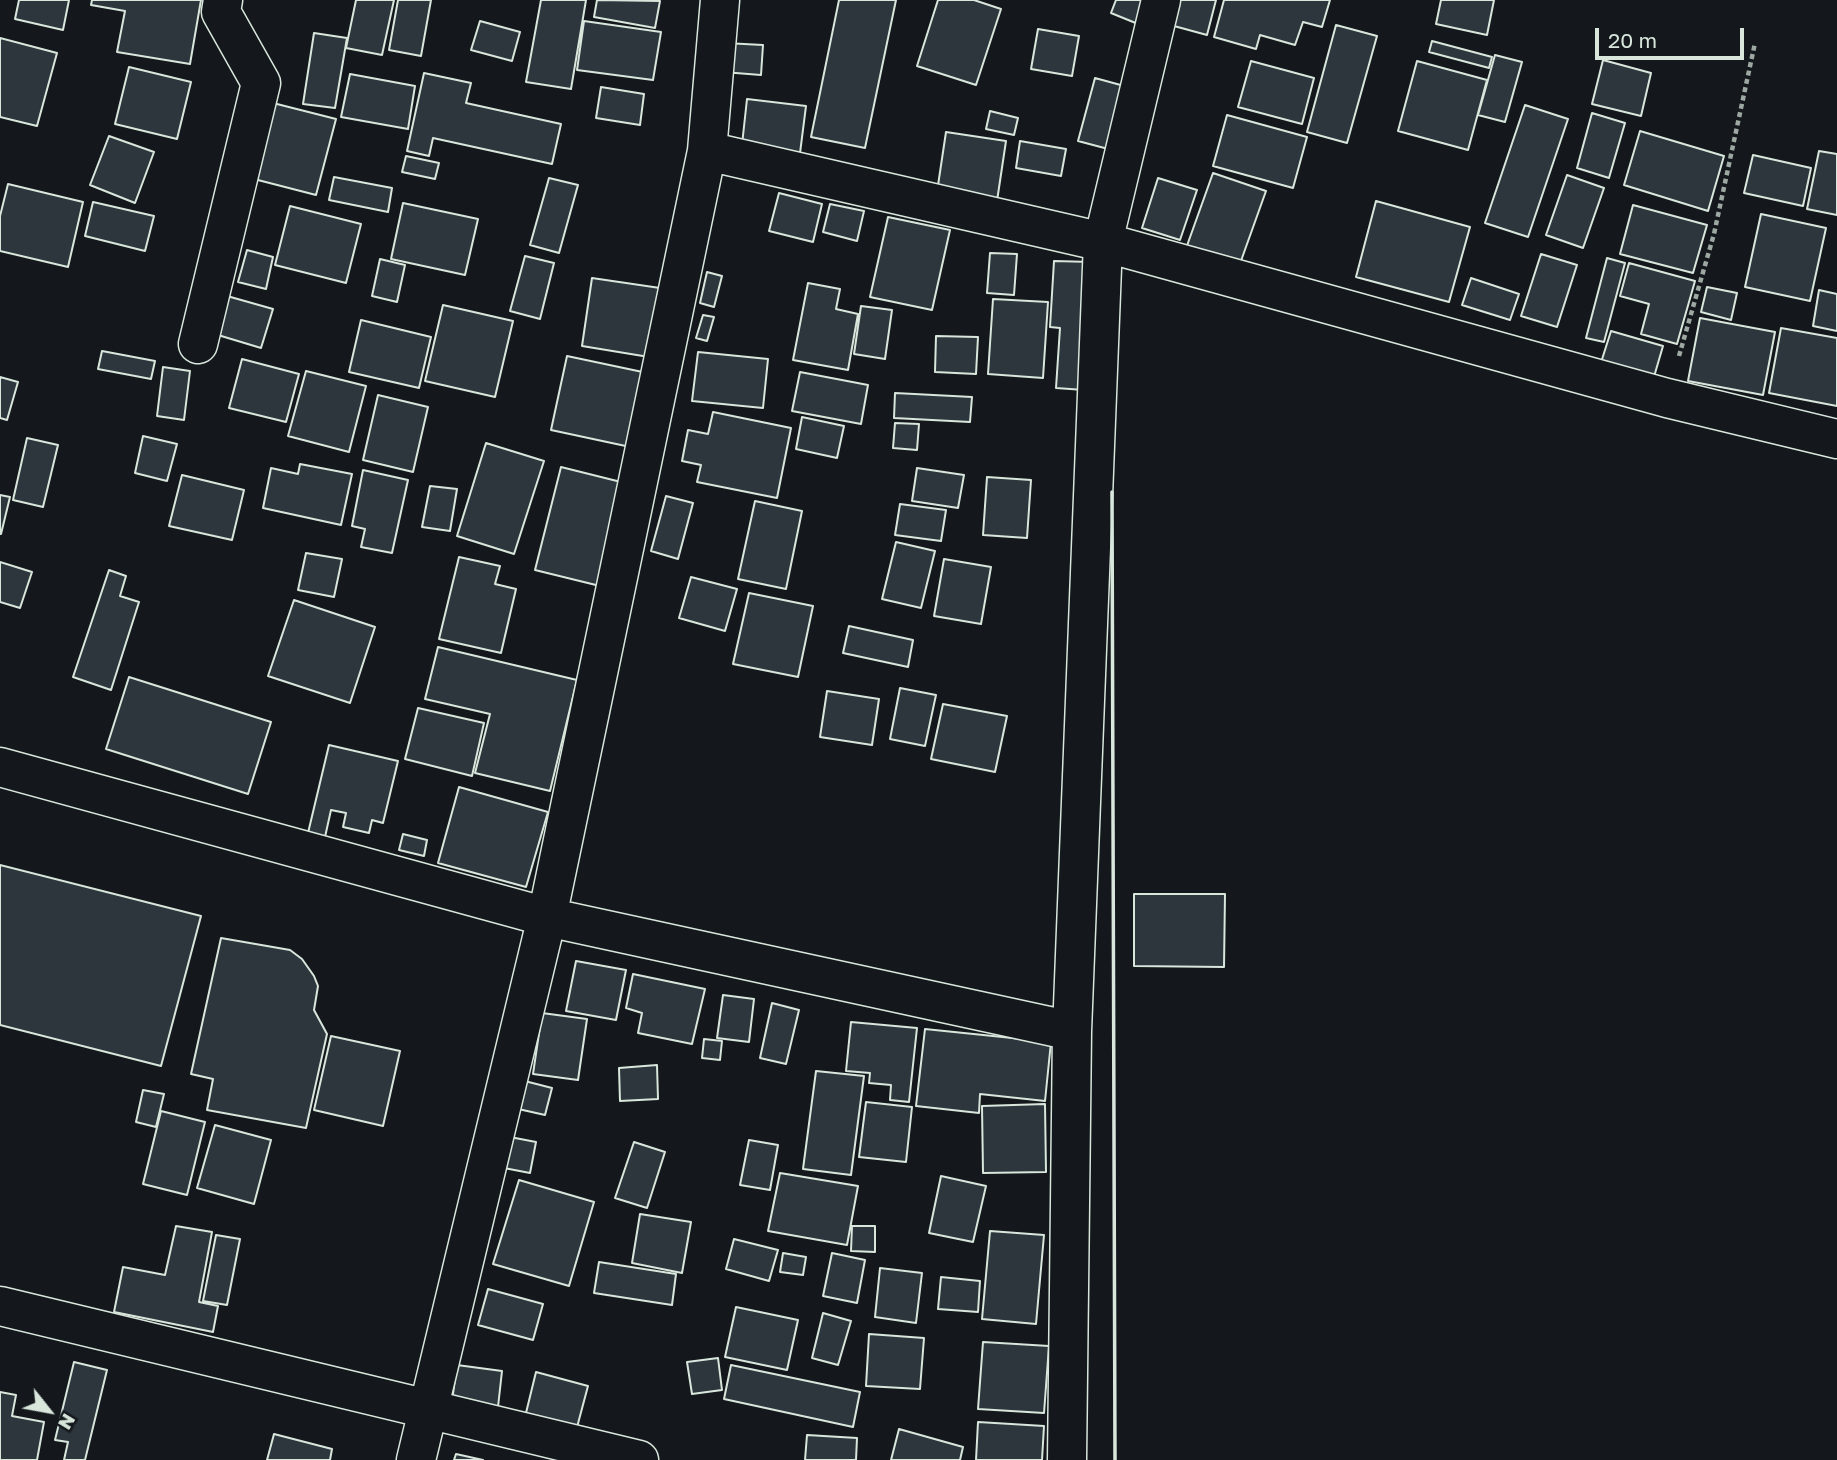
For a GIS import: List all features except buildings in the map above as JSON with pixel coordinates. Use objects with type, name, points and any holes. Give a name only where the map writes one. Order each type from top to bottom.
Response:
[{"type":"street","points":[[198,344],[261,83],[221,12],[223,0]]},
{"type":"street","points":[[416,1460],[547,918],[708,151],[720,0]]},
{"type":"street","points":[[1067,1460],[1072,1031],[1103,242],[1161,0]]},
{"type":"street","points":[[708,151],[1103,242],[1667,398],[1837,439]]},
{"type":"street","points":[[0,767],[547,918],[1072,1031]]},
{"type":"street","points":[[0,1306],[639,1460]]},
{"type":"path","points":[[1667,398],[1714,234],[1755,43]]},
{"type":"wall","points":[[1112,492],[1115,1460]]}]
